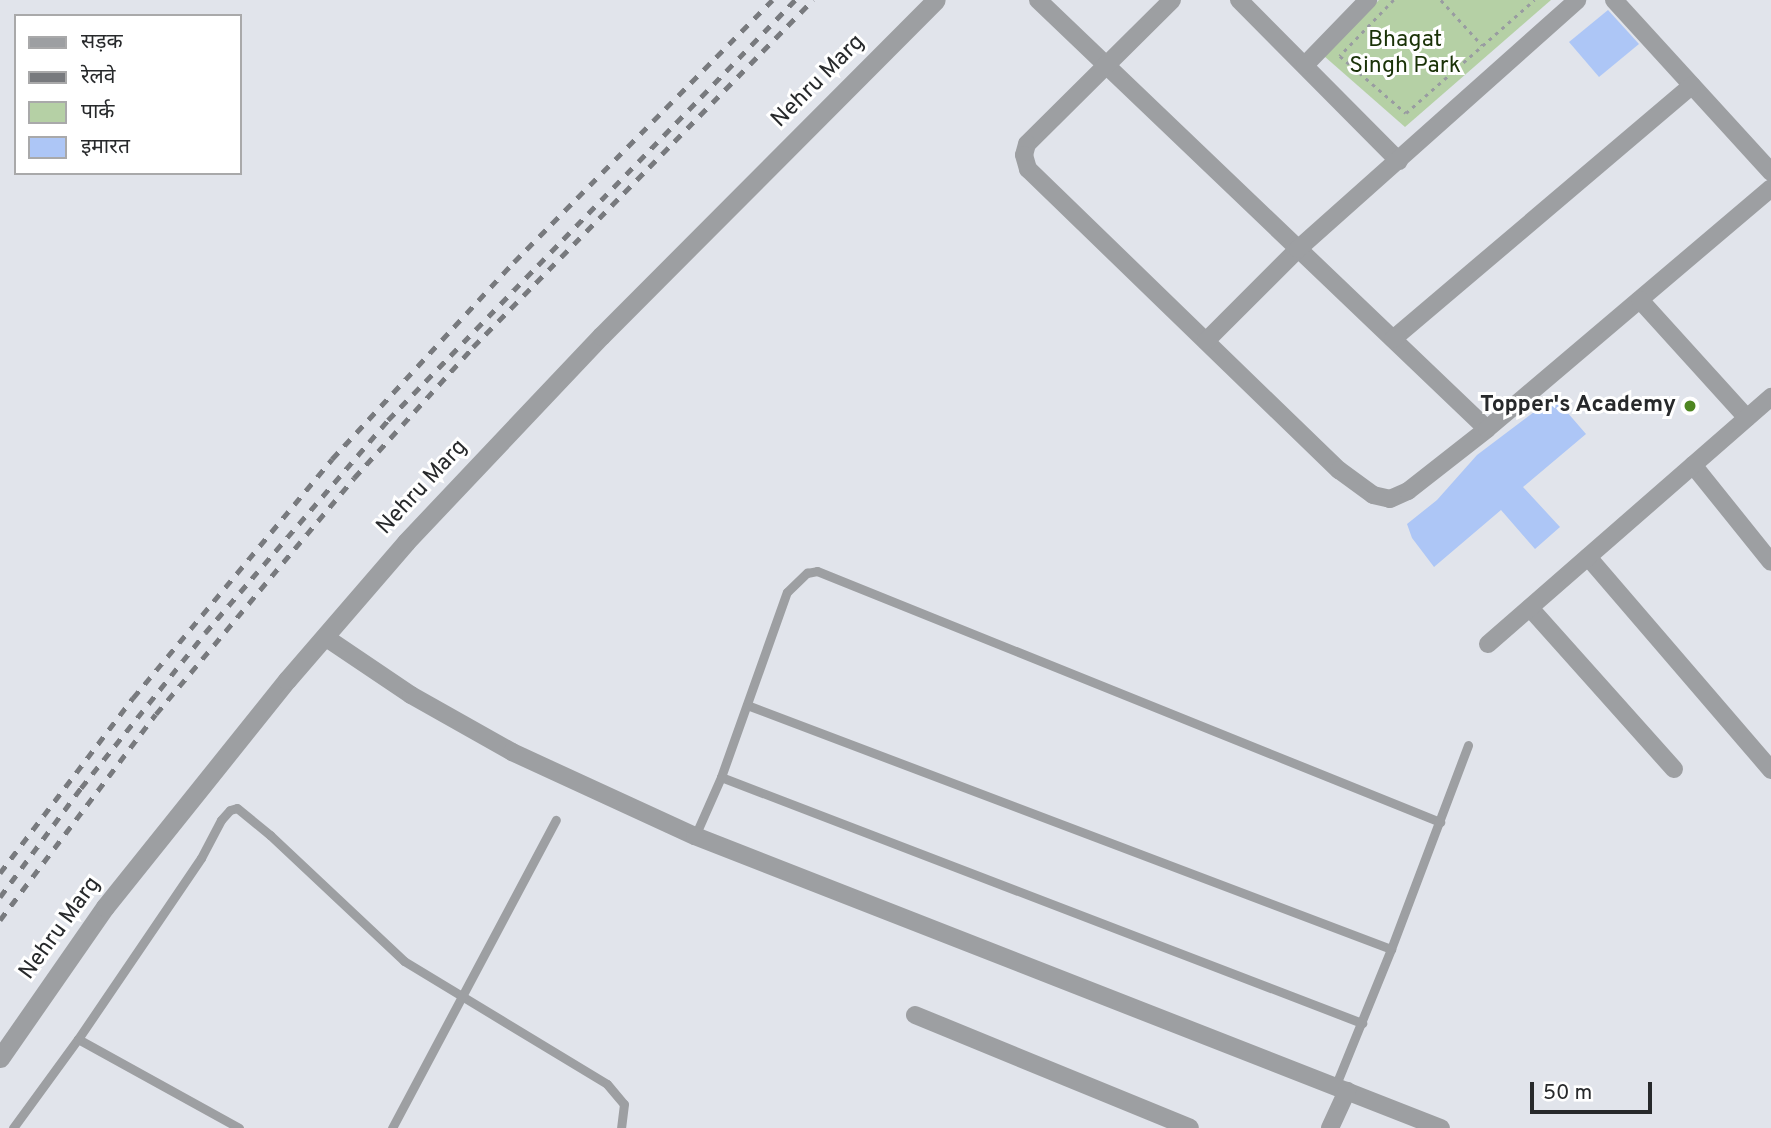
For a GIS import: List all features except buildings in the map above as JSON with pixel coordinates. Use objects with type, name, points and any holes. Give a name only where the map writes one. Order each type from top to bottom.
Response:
[{"type":"street","name":"Nehru Marg","points":[[0,1058],[105,907],[325,637],[445,499],[593,344],[936,0]]},
{"type":"street","points":[[1038,0],[1487,429]]},
{"type":"street","points":[[1172,0],[1027,144],[1024,156],[1028,169],[1339,470],[1373,495],[1390,499],[1408,491],[1487,429],[1771,188]]},
{"type":"street","points":[[1239,0],[1399,161]]},
{"type":"street","points":[[1305,65],[1368,0]]},
{"type":"street","points":[[1206,341],[1298,249],[1577,0]]},
{"type":"street","points":[[1614,0],[1771,172]]},
{"type":"street","points":[[1393,339],[1692,85]]},
{"type":"street","points":[[1640,300],[1747,418]]},
{"type":"street","points":[[1488,644],[1771,397]]},
{"type":"street","points":[[1693,466],[1771,562]]},
{"type":"street","points":[[1588,557],[1771,770]]},
{"type":"street","points":[[1530,608],[1674,769]]},
{"type":"street","points":[[325,637],[411,695],[512,752],[695,836],[1441,1128]]},
{"type":"street","points":[[915,1015],[1190,1128]]},
{"type":"street","points":[[1330,1128],[1341,1089]]},
{"type":"lane","points":[[695,836],[721,777],[787,592],[807,573],[817,571],[1440,822]]},
{"type":"lane","points":[[747,705],[1391,948]]},
{"type":"lane","points":[[1341,1089],[1362,1023],[1468,745]]},
{"type":"lane","points":[[721,777],[1362,1023]]},
{"type":"lane","points":[[13,1128],[78,1040],[201,858],[221,820],[230,810],[237,808],[270,835],[404,961],[607,1084],[624,1104],[621,1128]]},
{"type":"lane","points":[[392,1128],[556,820]]},
{"type":"lane","points":[[78,1040],[239,1128]]},
{"type":"path","points":[[1394,0],[1340,56],[1406,113],[1534,0]]},
{"type":"path","points":[[1441,0],[1482,45]]},
{"type":"green space","name":"Bhagat Singh Park","points":[[1379,0],[1551,0],[1405,127],[1324,56]]},
{"type":"railway","points":[[0,873],[133,698],[332,459],[514,262],[772,0]]},
{"type":"railway","points":[[0,897],[81,788],[205,633],[388,420],[795,0]]},
{"type":"railway","points":[[0,920],[156,714],[354,478],[473,347],[813,0]]},
{"type":"place","name":"Topper's Academy","points":[[1690,406]]}]
